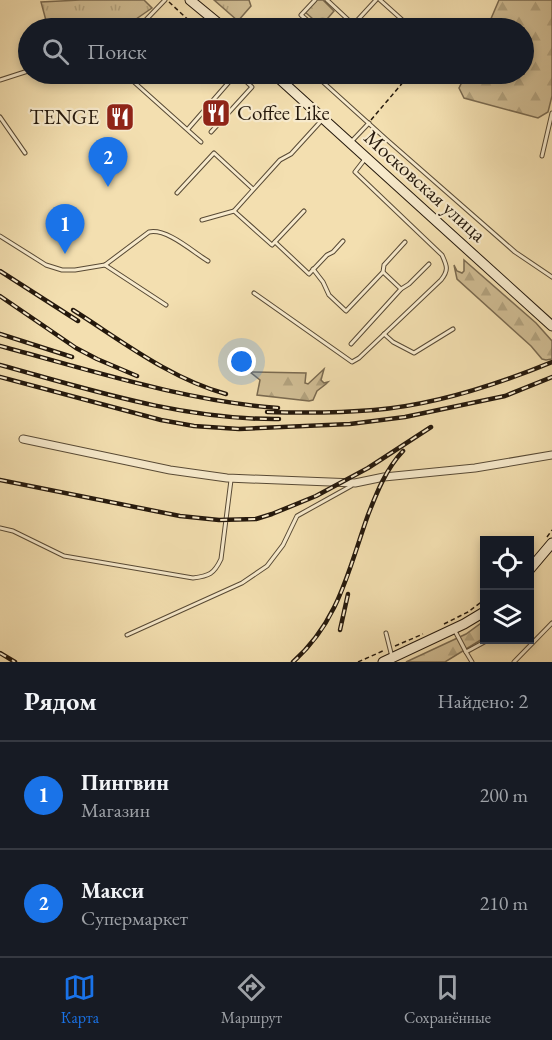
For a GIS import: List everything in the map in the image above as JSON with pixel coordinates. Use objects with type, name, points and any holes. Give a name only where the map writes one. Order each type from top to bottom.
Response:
[{"type":"main road","points":[[190,0],[212,18]]},
{"type":"main road","name":"Московская улица","points":[[285,84],[552,326]]},
{"type":"main road","points":[[534,565],[550,548]]},
{"type":"main road","points":[[388,660],[480,614]]},
{"type":"street","points":[[23,439],[170,470],[231,478],[355,483],[384,477],[475,468],[552,455]]},
{"type":"lane","points":[[148,18],[166,0]]},
{"type":"lane","points":[[304,18],[301,15],[315,0]]},
{"type":"lane","points":[[327,0],[346,18]]},
{"type":"lane","points":[[361,18],[380,1],[388,0]]},
{"type":"lane","points":[[380,1],[400,18]]},
{"type":"lane","points":[[0,80],[18,74]]},
{"type":"lane","points":[[136,84],[201,142]]},
{"type":"lane","points":[[188,130],[228,84]]},
{"type":"lane","points":[[212,132],[252,87],[249,84]]},
{"type":"lane","points":[[325,84],[515,252],[552,277]]},
{"type":"lane","points":[[542,156],[552,113]]},
{"type":"lane","points":[[0,117],[25,153]]},
{"type":"lane","points":[[202,220],[234,211],[280,159],[291,154],[323,119]]},
{"type":"lane","points":[[351,143],[369,123]]},
{"type":"lane","points":[[177,193],[213,153],[253,189]]},
{"type":"lane","points":[[254,292],[352,362],[359,358],[441,280],[446,274],[447,266],[442,255],[355,172],[366,158]]},
{"type":"lane","points":[[234,211],[272,245],[304,211]]},
{"type":"lane","points":[[0,236],[51,267],[62,270],[105,265],[149,232],[155,231],[173,238],[208,261]]},
{"type":"lane","points":[[275,242],[309,274],[343,241]]},
{"type":"lane","points":[[313,269],[329,295],[346,311],[383,272],[384,265],[405,242]]},
{"type":"lane","points":[[351,344],[401,289],[410,284],[429,264]]},
{"type":"lane","points":[[105,265],[166,305]]},
{"type":"lane","points":[[383,272],[401,289]]},
{"type":"lane","points":[[384,334],[393,342],[414,353],[453,329]]},
{"type":"lane","points":[[0,528],[13,531],[64,556],[193,579],[207,576],[216,568],[221,559],[231,478]]},
{"type":"lane","points":[[127,634],[242,583],[267,566],[283,545],[297,516],[355,483]]},
{"type":"lane","points":[[514,662],[552,623]]},
{"type":"lane","points":[[454,629],[472,662]]},
{"type":"lane","points":[[386,633],[390,648],[388,660]]},
{"type":"lane","points":[[466,652],[480,644]]},
{"type":"path","points":[[166,0],[186,18]]},
{"type":"path","points":[[369,123],[402,84]]},
{"type":"path","points":[[442,625],[480,603]]},
{"type":"path","points":[[358,662],[422,634]]},
{"type":"green space","points":[[144,0],[152,8],[138,18],[45,18],[41,2]]},
{"type":"green space","points":[[214,0],[249,0],[251,6],[241,18],[235,18]]},
{"type":"green space","points":[[316,0],[323,0],[334,11],[328,18],[312,18],[305,12]]},
{"type":"green space","points":[[499,0],[552,0],[552,96],[548,112],[538,118],[464,98],[459,88],[461,84],[534,84],[534,18],[491,18]]},
{"type":"green space","points":[[464,260],[536,323],[552,341],[552,359],[542,359],[531,346],[457,279],[454,265],[457,271],[462,273]]},
{"type":"green space","points":[[324,369],[321,380],[324,383],[328,382],[317,391],[313,400],[309,401],[257,395],[260,380],[250,372],[306,373],[305,383],[308,384]]},
{"type":"green space","points":[[480,624],[480,640],[445,662],[406,662],[466,634]]},
{"type":"railway","points":[[0,271],[78,321]]},
{"type":"railway","points":[[0,296],[76,348],[137,376]]},
{"type":"railway","points":[[73,310],[165,369],[226,394]]},
{"type":"railway","points":[[0,334],[72,357]]},
{"type":"railway","points":[[0,346],[173,392],[278,408]]},
{"type":"railway","points":[[267,412],[361,411],[420,404],[487,386],[552,362]]},
{"type":"railway","points":[[0,365],[138,402],[173,409],[243,418],[279,419]]},
{"type":"railway","points":[[0,377],[161,420],[194,426],[239,429],[350,424],[405,417],[505,396],[552,377]]},
{"type":"railway","points":[[0,480],[180,516],[219,520],[256,519],[316,496],[368,468],[431,427]]},
{"type":"railway","points":[[293,662],[309,646],[332,612],[379,489],[392,465],[403,451]]},
{"type":"railway","points":[[340,630],[348,594]]},
{"type":"railway","points":[[0,653],[15,662]]},
{"type":"place","name":"Coffee Like","points":[[216,113]]},
{"type":"place","name":"TENGE","points":[[120,117]]},
{"type":"place","name":"Макси","points":[[108,187]]},
{"type":"place","name":"Пингвин","points":[[65,254]]}]
